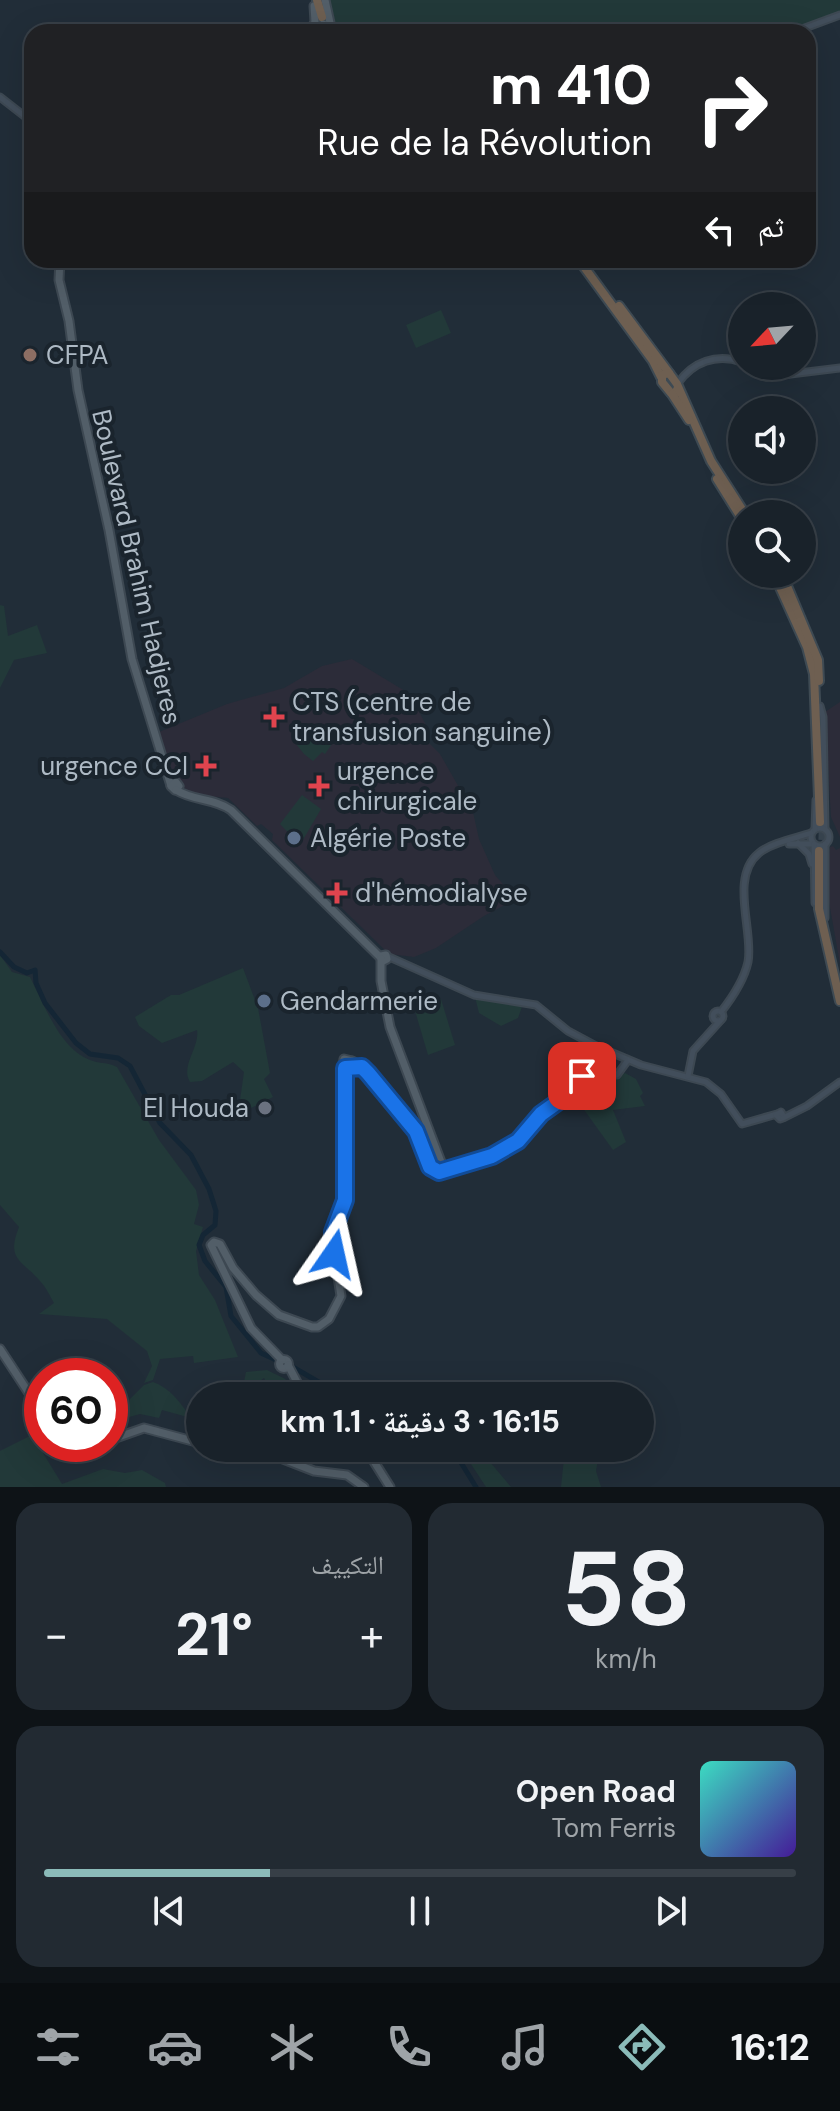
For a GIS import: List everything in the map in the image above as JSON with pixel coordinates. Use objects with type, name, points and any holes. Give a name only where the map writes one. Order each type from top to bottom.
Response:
[{"type":"highway","points":[[318,1],[318,24]]},
{"type":"highway","points":[[588,268],[653,361],[672,382],[711,461],[734,500]]},
{"type":"highway","points":[[783,588],[809,654],[818,707]]},
{"type":"highway","points":[[786,588],[818,660],[818,825]]},
{"type":"highway","points":[[819,848],[823,918],[840,1001]]},
{"type":"highway","points":[[823,918],[840,979]]},
{"type":"main road","points":[[316,24],[318,1]]},
{"type":"main road","points":[[318,1],[330,24]]},
{"type":"main road","points":[[816,25],[840,17]]},
{"type":"main road","points":[[816,27],[840,17]]},
{"type":"main road","points":[[0,97],[24,116]]},
{"type":"main road","name":"Boulevard Brahim Hadjeres","points":[[61,268],[59,280],[134,667],[175,786],[187,797],[221,804],[258,832],[383,959]]},
{"type":"main road","points":[[672,382],[701,361],[728,359]]},
{"type":"main road","points":[[816,371],[840,368]]},
{"type":"main road","points":[[688,1076],[691,1055],[741,981],[748,961],[744,885],[752,861],[759,852],[797,840],[818,825]]},
{"type":"main road","points":[[797,840],[818,825]]},
{"type":"main road","points":[[818,825],[819,848]]},
{"type":"main road","points":[[813,865],[819,848],[829,835],[818,825]]},
{"type":"main road","points":[[797,840],[819,848]]},
{"type":"main road","points":[[797,840],[809,854],[813,865],[816,906],[823,918]]},
{"type":"main road","points":[[444,1170],[390,1027],[383,959],[401,961],[438,981],[474,995],[536,1005],[568,1031],[628,1060],[688,1076],[716,1088],[742,1124],[797,1111],[838,1084]]},
{"type":"main road","points":[[295,1382],[284,1364],[251,1328],[211,1245],[214,1242],[220,1244],[233,1268],[266,1306],[279,1315],[312,1327],[318,1327],[329,1319],[341,1296],[332,1239],[345,1200],[345,1080],[349,1065],[362,1067],[416,1131],[430,1167],[436,1172],[508,1147],[527,1134],[541,1114],[573,1091],[584,1074],[617,1075],[628,1060]]},
{"type":"main road","points":[[0,1349],[24,1386]]},
{"type":"main road","points":[[128,1434],[144,1428],[186,1439]]},
{"type":"main road","points":[[291,1462],[314,1471],[347,1475],[364,1487]]},
{"type":"main road","points":[[374,1462],[390,1487]]},
{"type":"shaded area","points":[[352,659],[405,691],[415,704],[426,725],[429,743],[440,754],[473,812],[479,839],[495,875],[516,899],[436,948],[414,957],[389,954],[272,840],[273,834],[261,824],[257,826],[228,798],[196,795],[177,784],[159,732],[227,704],[284,688],[322,666]]},
{"type":"shaded area","points":[[840,702],[840,837],[831,817],[825,712]]},
{"type":"shaded area","points":[[833,846],[836,850],[840,848],[840,964],[829,902],[829,854]]},
{"type":"green space","points":[[329,0],[840,0],[840,13],[809,24],[336,24]]},
{"type":"green space","points":[[441,310],[451,333],[416,348],[406,325]]},
{"type":"green space","points":[[0,605],[4,606],[8,636],[37,625],[47,653],[14,660],[0,688]]},
{"type":"green space","points":[[296,733],[309,741],[312,736],[342,734],[338,744],[332,744],[325,754],[322,752],[313,761],[293,740]]},
{"type":"green space","points":[[302,795],[321,809],[300,845],[280,824]]},
{"type":"green space","points":[[0,955],[12,972],[30,977],[55,1026],[72,1048],[93,1061],[117,1067],[159,1140],[196,1190],[199,1205],[194,1224],[203,1227],[196,1251],[199,1275],[215,1300],[238,1357],[194,1363],[193,1356],[160,1359],[153,1380],[144,1383],[152,1366],[147,1351],[107,1319],[39,1314],[54,1303],[42,1283],[15,1253],[19,1227],[0,1205]]},
{"type":"green space","points":[[243,968],[258,1008],[270,1073],[264,1079],[273,1097],[243,1112],[239,1107],[244,1072],[233,1062],[202,1081],[190,1082],[187,1070],[197,1030],[162,1043],[139,1026],[135,1017],[171,995],[179,995]]},
{"type":"green space","points":[[475,997],[523,1004],[518,1018],[501,1026],[479,1013]]},
{"type":"green space","points":[[441,999],[455,1045],[428,1055],[413,1004]]},
{"type":"green space","points":[[625,1073],[636,1079],[645,1106],[613,1110],[626,1142],[613,1150],[572,1093],[586,1076],[608,1078]]},
{"type":"green space","points":[[267,1370],[289,1382],[266,1382],[264,1378],[258,1382],[244,1382],[246,1372]]},
{"type":"green space","points":[[153,1382],[170,1392],[186,1411],[186,1417],[162,1410],[159,1418],[140,1414],[128,1417],[128,1401],[144,1385]]},
{"type":"green space","points":[[24,1439],[24,1462],[49,1462],[62,1484],[103,1469],[125,1473],[142,1470],[165,1483],[166,1487],[0,1487],[0,1451]]},
{"type":"green space","points":[[470,1462],[490,1462],[511,1487],[486,1487]]},
{"type":"green space","points":[[564,1462],[598,1462],[596,1471],[601,1487],[561,1487]]},
{"type":"waterway","points":[[0,952],[14,967],[27,973],[35,970],[36,983],[45,1003],[76,1043],[90,1054],[118,1058],[130,1066],[160,1123],[191,1155],[209,1189],[216,1211],[215,1225],[203,1235],[199,1245],[205,1261],[226,1287],[231,1316],[261,1353],[276,1360]]},
{"type":"waterway","points":[[291,1366],[319,1382]]},
{"type":"waterway","points":[[461,1462],[476,1487]]},
{"type":"tunnel","points":[[822,852],[823,822]]},
{"type":"place","name":"CFPA","points":[[30,355]]},
{"type":"place","name":"CTS (centre de transfusion sanguine)","points":[[274,717]]},
{"type":"place","name":"urgence CCI","points":[[206,766]]},
{"type":"place","name":"urgence chirurgicale","points":[[319,786]]},
{"type":"place","name":"Algérie Poste","points":[[294,838]]},
{"type":"place","name":"d'hémodialyse","points":[[337,893]]},
{"type":"place","name":"Gendarmerie","points":[[264,1001]]},
{"type":"place","name":"El Houda","points":[[265,1108]]},
{"type":"route","points":[[334,1254],[333,1232],[345,1200],[345,1068],[362,1067],[368,1073],[411,1123],[421,1138],[430,1167],[439,1172],[476,1158],[492,1156],[518,1141],[541,1114],[573,1091],[582,1076]]}]
